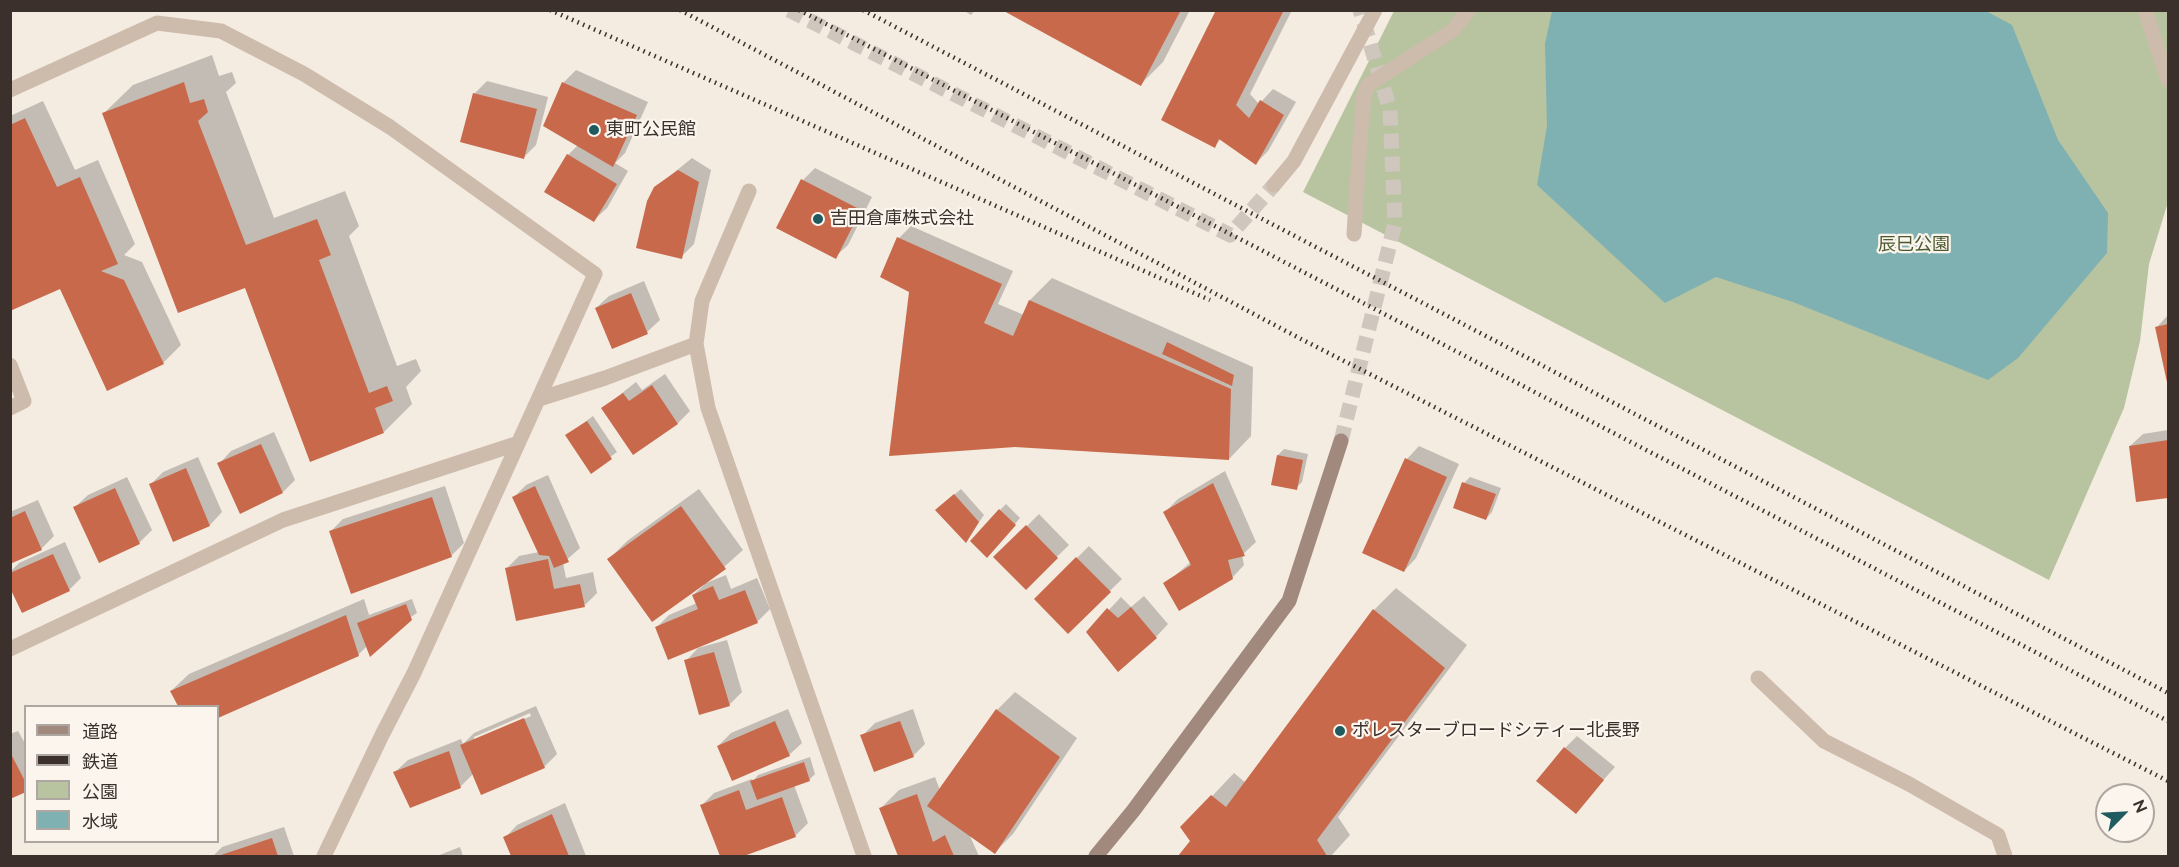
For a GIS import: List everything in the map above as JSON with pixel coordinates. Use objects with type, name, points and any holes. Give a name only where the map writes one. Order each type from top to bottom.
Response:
[{"type":"street","points":[[1274,184],[1294,161],[1375,10]]},
{"type":"street","points":[[1354,234],[1362,117],[1368,85],[1453,30],[1469,10]]},
{"type":"street","points":[[2145,10],[2168,80]]},
{"type":"street","points":[[10,90],[157,23],[221,31],[304,74],[390,127],[595,274],[414,673],[381,735],[324,856]]},
{"type":"street","points":[[749,191],[702,301],[696,344],[708,408],[864,856]]},
{"type":"street","points":[[539,399],[605,378],[696,344]]},
{"type":"street","points":[[10,365],[24,401],[10,408]]},
{"type":"street","points":[[1096,856],[1133,811],[1288,601],[1341,441]]},
{"type":"street","points":[[10,649],[283,520],[516,444]]},
{"type":"street","points":[[1758,678],[1824,741],[1909,784],[1998,835],[2006,856]]},
{"type":"green space","name":"辰巳公園","points":[[2168,10],[2168,202],[2149,264],[2140,341],[2124,408],[2049,580],[1303,192],[1394,11]]},
{"type":"water","points":[[1552,11],[1986,11],[2012,25],[2058,140],[2108,213],[2107,253],[2018,358],[1988,380],[1793,302],[1716,277],[1665,303],[1537,185],[1547,126],[1545,44]]},
{"type":"building","points":[[1002,10],[1181,10],[1141,86]]},
{"type":"building","points":[[1216,10],[1284,10],[1236,105],[1249,118],[1260,100],[1284,115],[1256,165],[1219,139],[1215,148],[1161,120]]},
{"type":"building","points":[[184,82],[190,103],[204,99],[208,112],[198,121],[246,245],[317,219],[331,255],[319,260],[369,393],[387,386],[393,401],[375,408],[384,433],[310,462],[245,288],[178,313],[102,113]]},
{"type":"building","points":[[562,82],[637,115],[613,167],[543,126]]},
{"type":"building","points":[[473,93],[537,109],[524,159],[460,142]]},
{"type":"building","points":[[25,118],[57,187],[80,177],[118,264],[101,271],[124,280],[164,364],[107,391],[60,289],[10,311],[10,125]]},
{"type":"building","points":[[567,154],[617,184],[594,222],[544,192]]},
{"type":"building","points":[[678,170],[699,182],[682,259],[636,248],[647,201],[654,187]]},
{"type":"building","name":"吉田倉庫株式会社","points":[[801,179],[861,210],[836,259],[776,228]]},
{"type":"building","points":[[897,237],[1002,284],[984,323],[1013,336],[1029,300],[1231,389],[1229,460],[1015,447],[889,456],[909,292],[880,277]]},
{"type":"building","points":[[631,293],[648,334],[612,349],[595,308]]},
{"type":"building","points":[[2168,324],[2168,387],[2155,327]]},
{"type":"building","points":[[1167,342],[1234,375],[1232,386],[1162,354]]},
{"type":"building","points":[[652,385],[678,424],[633,455],[601,408],[623,393],[629,401]]},
{"type":"building","points":[[587,421],[612,459],[591,474],[565,435]]},
{"type":"building","points":[[2168,440],[2168,498],[2136,502],[2129,446]]},
{"type":"building","points":[[261,444],[283,493],[240,514],[217,463]]},
{"type":"building","points":[[1277,455],[1303,460],[1297,490],[1271,485]]},
{"type":"building","points":[[1405,458],[1447,477],[1404,572],[1362,553]]},
{"type":"building","points":[[186,468],[210,526],[173,542],[149,484]]},
{"type":"building","points":[[1462,482],[1496,494],[1486,520],[1453,508]]},
{"type":"building","points":[[1213,483],[1245,556],[1228,560],[1233,579],[1179,611],[1163,583],[1191,565],[1163,512]]},
{"type":"building","points":[[535,486],[569,562],[554,568],[549,556],[539,555],[512,497]]},
{"type":"building","points":[[115,488],[140,544],[99,563],[73,507]]},
{"type":"building","points":[[954,494],[979,522],[966,543],[935,510]]},
{"type":"building","points":[[432,497],[452,557],[351,594],[329,531]]},
{"type":"building","points":[[681,506],[726,569],[652,622],[607,559]]},
{"type":"building","points":[[999,509],[1016,525],[987,558],[970,541]]},
{"type":"building","points":[[25,511],[42,550],[10,564],[10,518]]},
{"type":"building","points":[[1026,525],[1058,558],[1026,590],[993,557]]},
{"type":"building","points":[[53,554],[70,591],[22,613],[10,588],[10,573]]},
{"type":"building","points":[[1076,557],[1111,592],[1068,634],[1034,599]]},
{"type":"building","points":[[548,559],[554,589],[580,584],[585,607],[516,621],[505,568]]},
{"type":"building","points":[[713,586],[719,600],[745,590],[758,623],[668,660],[655,627],[698,609],[692,595]]},
{"type":"building","points":[[406,604],[412,620],[370,657],[357,623]]},
{"type":"building","points":[[1131,607],[1157,638],[1118,672],[1086,632],[1107,608],[1118,618]]},
{"type":"building","name":"ポレスターブロードシティー北長野","points":[[1373,609],[1445,668],[1317,840],[1327,856],[1178,856],[1190,841],[1180,827],[1211,795],[1226,807]]},
{"type":"building","points":[[346,615],[359,656],[219,718],[219,705],[177,705],[170,691]]},
{"type":"building","points":[[714,652],[730,706],[699,715],[684,660]]},
{"type":"building","points":[[996,709],[1060,757],[995,854],[927,806]]},
{"type":"building","points":[[524,718],[545,768],[481,795],[460,745]]},
{"type":"building","points":[[775,721],[790,756],[732,781],[717,746]]},
{"type":"building","points":[[900,721],[914,757],[874,772],[860,735]]},
{"type":"building","points":[[1564,747],[1604,780],[1576,814],[1536,781]]},
{"type":"building","points":[[449,751],[461,788],[410,808],[393,772]]},
{"type":"building","points":[[10,752],[24,779],[24,793],[10,799]]},
{"type":"building","points":[[804,762],[810,781],[757,800],[750,781]]},
{"type":"building","points":[[739,790],[746,810],[782,797],[796,837],[744,856],[720,856],[700,805]]},
{"type":"building","points":[[917,794],[933,842],[945,835],[954,856],[898,856],[879,808]]},
{"type":"building","points":[[552,814],[569,856],[511,856],[503,837]]},
{"type":"building","points":[[272,838],[278,856],[218,856]]},
{"type":"tunnel","points":[[789,10],[1230,235],[1274,185]]},
{"type":"tunnel","points":[[1341,441],[1395,223],[1390,110],[1360,10]]},
{"type":"railway","points":[[550,10],[1210,300]]},
{"type":"railway","points":[[680,10],[1301,339],[2168,781]]},
{"type":"railway","points":[[799,10],[2168,721]]},
{"type":"railway","points":[[863,10],[2168,693]]},
{"type":"place","name":"東町公民館","points":[[594,130]]},
{"type":"place","name":"吉田倉庫株式会社","points":[[818,219]]},
{"type":"place","name":"ポレスターブロードシティー北長野","points":[[1340,731]]}]
